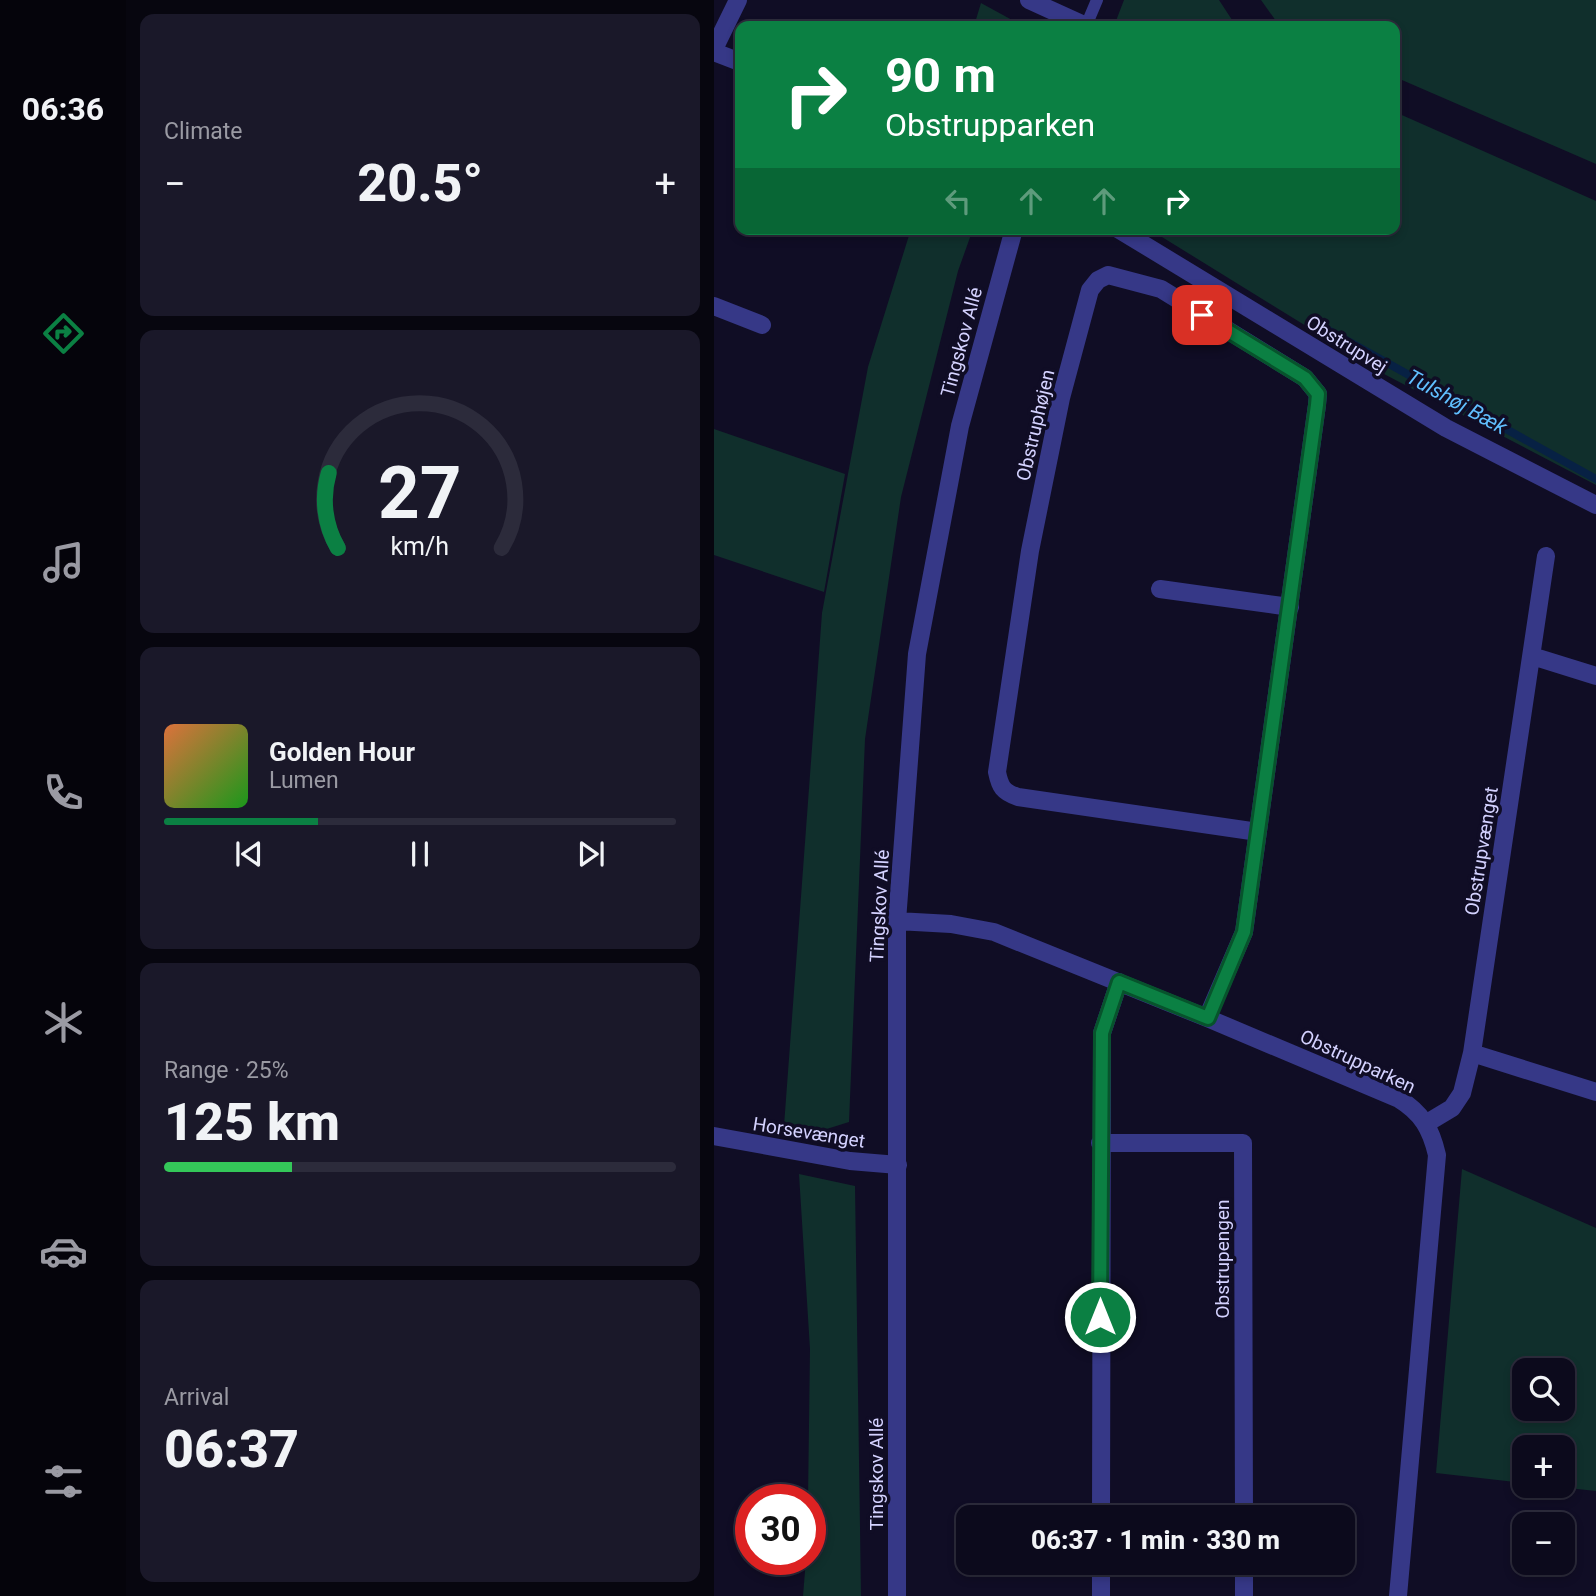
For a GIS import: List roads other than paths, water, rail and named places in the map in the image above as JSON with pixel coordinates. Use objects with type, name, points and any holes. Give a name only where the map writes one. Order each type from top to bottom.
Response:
[{"type":"street","points":[[735,60],[714,51],[738,0]]},
{"type":"street","points":[[1029,0],[1075,21]]},
{"type":"street","name":"Tingskov Allé","points":[[897,1596],[897,921],[917,654],[960,426],[1012,235]]},
{"type":"street","name":"Obstrupvej","points":[[1128,235],[1446,428],[1596,505]]},
{"type":"street","name":"Obstruphøjen","points":[[1208,1018],[1244,932],[1290,607],[1318,394],[1305,378],[1161,289],[1108,275],[1098,280],[1090,290],[1061,398],[1030,551],[997,772],[1000,786],[1008,794],[1018,797],[1258,832]]},
{"type":"street","points":[[714,306],[762,325]]},
{"type":"street","name":"Obstrupvænget","points":[[1427,1123],[1452,1108],[1462,1093],[1472,1053],[1546,556]]},
{"type":"street","points":[[1160,589],[1290,607]]},
{"type":"street","points":[[1532,656],[1596,676]]},
{"type":"street","name":"Obstrupparken","points":[[897,921],[961,925],[994,932],[1208,1018],[1399,1100],[1411,1107],[1427,1123]]},
{"type":"street","points":[[1101,1505],[1102,1033],[1119,982]]},
{"type":"street","points":[[1472,1053],[1596,1092]]},
{"type":"street","points":[[1398,1596],[1437,1155],[1427,1123]]},
{"type":"street","name":"Horsevænget","points":[[714,1136],[836,1159],[898,1165]]},
{"type":"street","name":"Obstrupengen","points":[[1100,1143],[1243,1143],[1244,1505]]},
{"type":"street","points":[[1101,1575],[1101,1596]]},
{"type":"street","points":[[1244,1575],[1244,1596]]},
{"type":"lane","points":[[1088,21],[1097,0]]},
{"type":"waterway","name":"Tulshøj Bæk","points":[[1319,325],[1596,479]]}]
